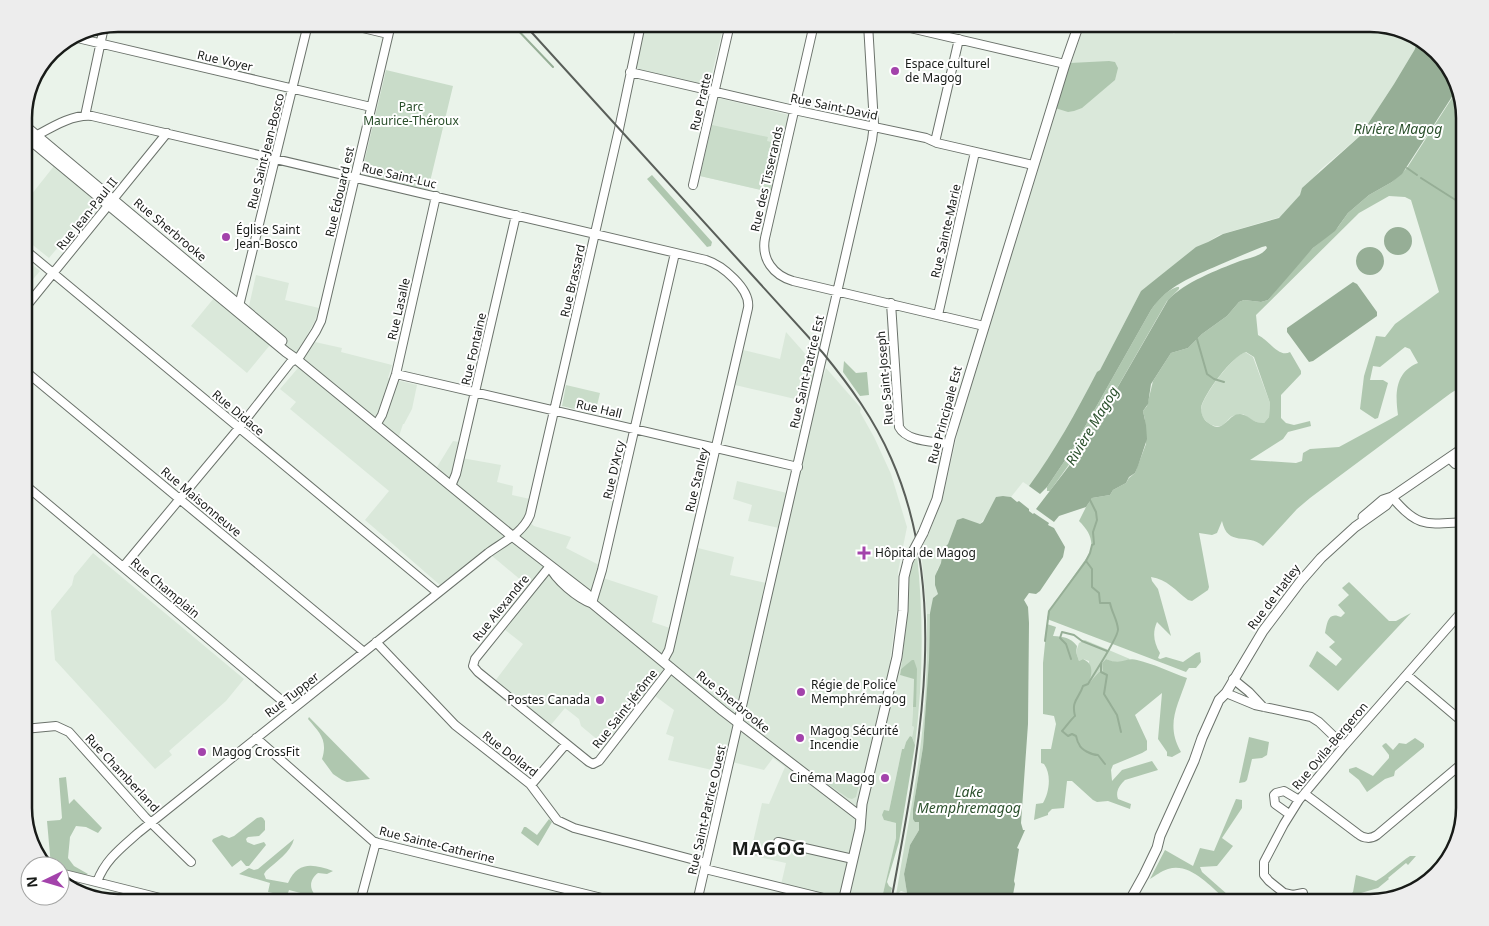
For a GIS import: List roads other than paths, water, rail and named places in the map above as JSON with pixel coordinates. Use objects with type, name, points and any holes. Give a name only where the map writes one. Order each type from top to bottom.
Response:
[{"type":"main road","name":"Rue Principale Est","points":[[844,894],[860,829],[864,796],[898,648],[903,611],[904,577],[908,562],[937,499],[948,444],[1075,32]]},
{"type":"main road","name":"Rue Sherbrooke","points":[[33,139],[238,308],[286,345],[296,359],[376,425],[512,536],[587,594],[592,603],[663,662],[861,817]]},
{"type":"main road","name":"Rue de Hatley","points":[[1133,894],[1157,848],[1160,836],[1219,700],[1226,693],[1255,642],[1321,558],[1355,527],[1371,509],[1456,453]]},
{"type":"street","name":"Rue Saint-Jean-Bosco","points":[[238,308],[306,32]]},
{"type":"street","points":[[380,32],[388,34]]},
{"type":"street","name":"Rue Brassard","points":[[512,536],[526,524],[530,515],[640,32]]},
{"type":"street","name":"Rue Pratte","points":[[693,185],[728,32]]},
{"type":"street","name":"Rue des Tisserands","points":[[812,32],[764,243],[764,252],[770,265],[780,276],[793,281],[984,326]]},
{"type":"street","name":"Rue Saint-Patrice Est","points":[[739,723],[872,140],[874,127],[868,32]]},
{"type":"street","points":[[928,32],[1064,64]]},
{"type":"street","points":[[85,116],[102,34]]},
{"type":"street","name":"Rue Édouard est","points":[[123,567],[239,428],[290,363],[302,354],[320,324],[388,34]]},
{"type":"street","points":[[934,142],[959,39]]},
{"type":"street","name":"Rue Voyer","points":[[85,40],[372,107]]},
{"type":"street","name":"Rue Saint-David","points":[[630,72],[926,138],[934,142],[1033,165]]},
{"type":"street","name":"Rue Saint-Luc","points":[[33,136],[73,118],[85,116],[275,158],[706,260],[720,266],[746,294],[749,302]]},
{"type":"street","name":"Rue Jean-Paul II","points":[[33,299],[167,133]]},
{"type":"street","name":"Rue Sainte-Marie","points":[[938,315],[975,152]]},
{"type":"street","name":"Rue Lasalle","points":[[376,425],[382,415],[396,374],[436,196]]},
{"type":"street","name":"Rue Fontaine","points":[[451,486],[456,474],[516,215]]},
{"type":"street","name":"Rue D'Arcy","points":[[592,603],[600,578],[675,253]]},
{"type":"street","name":"Rue Didace","points":[[33,257],[438,593]]},
{"type":"street","name":"Rue Stanley","points":[[663,662],[669,650],[749,302]]},
{"type":"street","name":"Rue Saint-Joseph","points":[[891,303],[899,427],[902,432],[909,436],[948,444]]},
{"type":"street","name":"Rue Hall","points":[[396,374],[798,467]]},
{"type":"street","name":"Rue Maisonneuve","points":[[33,377],[364,652]]},
{"type":"street","points":[[1449,458],[1457,464]]},
{"type":"street","name":"Rue Champlain","points":[[33,492],[292,709]]},
{"type":"street","points":[[1392,497],[1408,513],[1422,523],[1457,522]]},
{"type":"street","name":"Rue Tupper","points":[[97,882],[104,866],[113,855],[151,822],[512,536]]},
{"type":"street","name":"Rue Alexandre","points":[[550,566],[475,659],[474,666],[478,672],[566,744]]},
{"type":"street","name":"Rue Ovila-Bergeron","points":[[1288,894],[1284,893],[1269,881],[1263,870],[1265,858],[1290,814],[1344,746],[1457,618]]},
{"type":"street","name":"Rue Dollard","points":[[376,642],[455,725],[531,785],[552,815],[566,825],[706,866],[812,894]]},
{"type":"street","name":"Rue Saint-Jérôme","points":[[566,744],[589,762],[597,762],[671,668]]},
{"type":"street","points":[[1407,675],[1457,717]]},
{"type":"street","points":[[1233,679],[1263,707]]},
{"type":"street","points":[[1226,693],[1240,700],[1263,707],[1310,717],[1319,722],[1344,746]]},
{"type":"street","name":"Rue Saint-Patrice Ouest","points":[[699,894],[739,723]]},
{"type":"street","name":"Rue Chamberland","points":[[33,728],[51,726],[65,729],[151,822],[191,862]]},
{"type":"street","name":"Rue Sainte-Catherine","points":[[256,738],[371,840],[586,894]]},
{"type":"street","points":[[531,785],[566,744]]},
{"type":"street","points":[[1290,814],[1275,804],[1274,795],[1276,792],[1284,791],[1302,797],[1361,836],[1371,838],[1378,835],[1457,768]]},
{"type":"street","points":[[362,894],[376,842]]},
{"type":"street","points":[[778,842],[853,859]]},
{"type":"street","points":[[70,875],[144,894]]},
{"type":"street","name":"Rue Ovila-Bergeron","points":[[1298,894],[1303,893]]},
{"type":"water","name":"Rivière Magog","points":[[1416,46],[1423,50],[1442,71],[1453,95],[1402,174],[1369,195],[1348,213],[1335,231],[1313,248],[1268,300],[1261,302],[1244,300],[1239,302],[1227,316],[1202,334],[1188,348],[1171,353],[1151,384],[1148,404],[1143,411],[1147,439],[1135,473],[1129,477],[1126,483],[1113,490],[1110,495],[1092,498],[1086,507],[1059,516],[1054,522],[1036,509],[1069,466],[1086,436],[1090,435],[1168,300],[1192,282],[1221,268],[1259,255],[1267,248],[1266,246],[1262,247],[1190,278],[1173,288],[1158,301],[1151,310],[1070,453],[1047,487],[1040,494],[1029,486],[1039,473],[1097,372],[1100,370],[1141,291],[1196,247],[1223,234],[1279,218],[1300,195],[1302,188],[1360,136]]},
{"type":"water","points":[[1398,227],[1408,231],[1412,241],[1408,251],[1398,255],[1388,251],[1384,241],[1388,231]]},
{"type":"water","points":[[1370,247],[1380,251],[1384,261],[1380,271],[1370,275],[1360,271],[1356,261],[1360,251]]},
{"type":"water","points":[[1353,282],[1357,284],[1377,312],[1377,316],[1309,362],[1287,332],[1287,328]]},
{"type":"water","name":"Lake Memphremagog","points":[[996,497],[1011,497],[1017,502],[1019,501],[1029,511],[1054,528],[1065,547],[1063,557],[1040,591],[1036,594],[1029,593],[1024,600],[1028,607],[1029,623],[1028,724],[1021,823],[1023,830],[1025,830],[1017,848],[1019,849],[1013,894],[907,894],[904,874],[910,845],[919,830],[919,822],[915,822],[913,819],[913,809],[923,747],[930,613],[933,598],[938,594],[935,576],[941,563],[943,549],[948,544],[957,520],[963,518],[980,524],[983,522]]},
{"type":"waterway","points":[[520,32],[553,67]]},
{"type":"waterway","points":[[1407,168],[1417,175]]},
{"type":"waterway","points":[[1421,178],[1456,200]]},
{"type":"waterway","points":[[1197,339],[1207,374],[1214,379],[1224,382]]},
{"type":"waterway","points":[[1045,641],[1049,611],[1086,561],[1094,544],[1093,532],[1097,520],[1096,512],[1090,500]]},
{"type":"waterway","points":[[1086,561],[1092,569],[1092,587],[1099,593],[1100,603],[1110,603],[1118,629],[1105,656],[1088,684],[1083,686],[1076,700],[1074,706],[1075,716],[1062,731],[1068,736],[1072,734],[1076,736],[1082,748],[1098,755],[1105,764]]},
{"type":"waterway","points":[[1071,659],[1066,644],[1060,638],[1062,632],[1074,635],[1082,641],[1107,651]]},
{"type":"waterway","points":[[1101,663],[1101,672],[1107,675],[1104,694],[1117,715],[1121,732]]},
{"type":"railway","points":[[531,32],[823,353],[861,403],[891,458],[910,511],[921,566],[925,622],[924,678],[919,735],[892,894]]},
{"type":"place","name":"Espace culturel de Magog","points":[[895,71]]},
{"type":"place","name":"Église Saint Jean-Bosco","points":[[226,237]]},
{"type":"place","name":"Hôpital de Magog","points":[[864,553]]},
{"type":"place","name":"Régie de Police Memphrémagog","points":[[801,692]]},
{"type":"place","name":"Postes Canada","points":[[600,700]]},
{"type":"place","name":"Magog Sécurité Incendie","points":[[800,738]]},
{"type":"place","name":"Magog CrossFit","points":[[202,752]]},
{"type":"place","name":"Cinéma Magog","points":[[885,778]]},
{"type":"district","name":"MAGOG","points":[[769,849]]},
{"type":"park label","name":"Parc Maurice-Théroux","points":[[411,114]]}]
